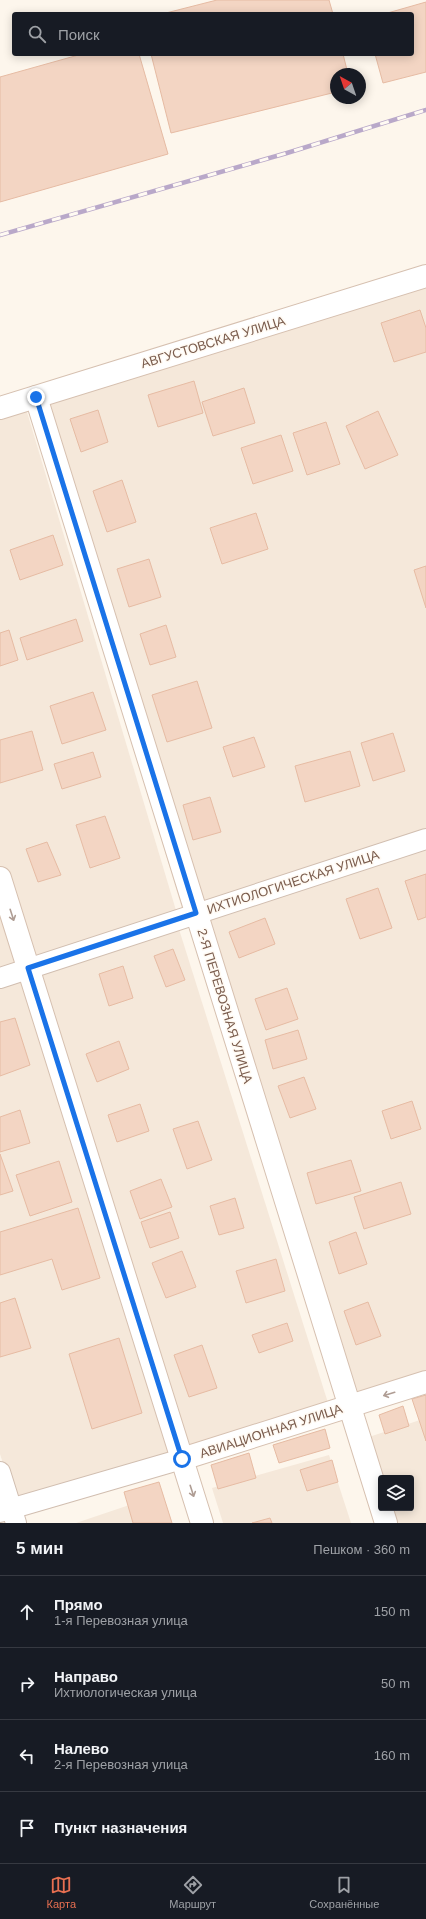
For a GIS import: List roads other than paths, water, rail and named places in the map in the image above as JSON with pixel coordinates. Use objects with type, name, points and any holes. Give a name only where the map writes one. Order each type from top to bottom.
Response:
[{"type":"street","name":"АВГУСТОВСКАЯ УЛИЦА","points":[[0,408],[426,276]]},
{"type":"street","name":"2-Я ПЕРЕВОЗНАЯ УЛИЦА","points":[[36,397],[386,1523]]},
{"type":"street","name":"ИХТИОЛОГИЧЕСКАЯ УЛИЦА","points":[[0,978],[426,839]]},
{"type":"street","points":[[0,878],[202,1523]]},
{"type":"street","name":"АВИАЦИОННАЯ УЛИЦА","points":[[9,1514],[426,1382]]},
{"type":"street","points":[[0,1472],[9,1514]]},
{"type":"railway","points":[[0,235],[287,153],[426,110]]}]
